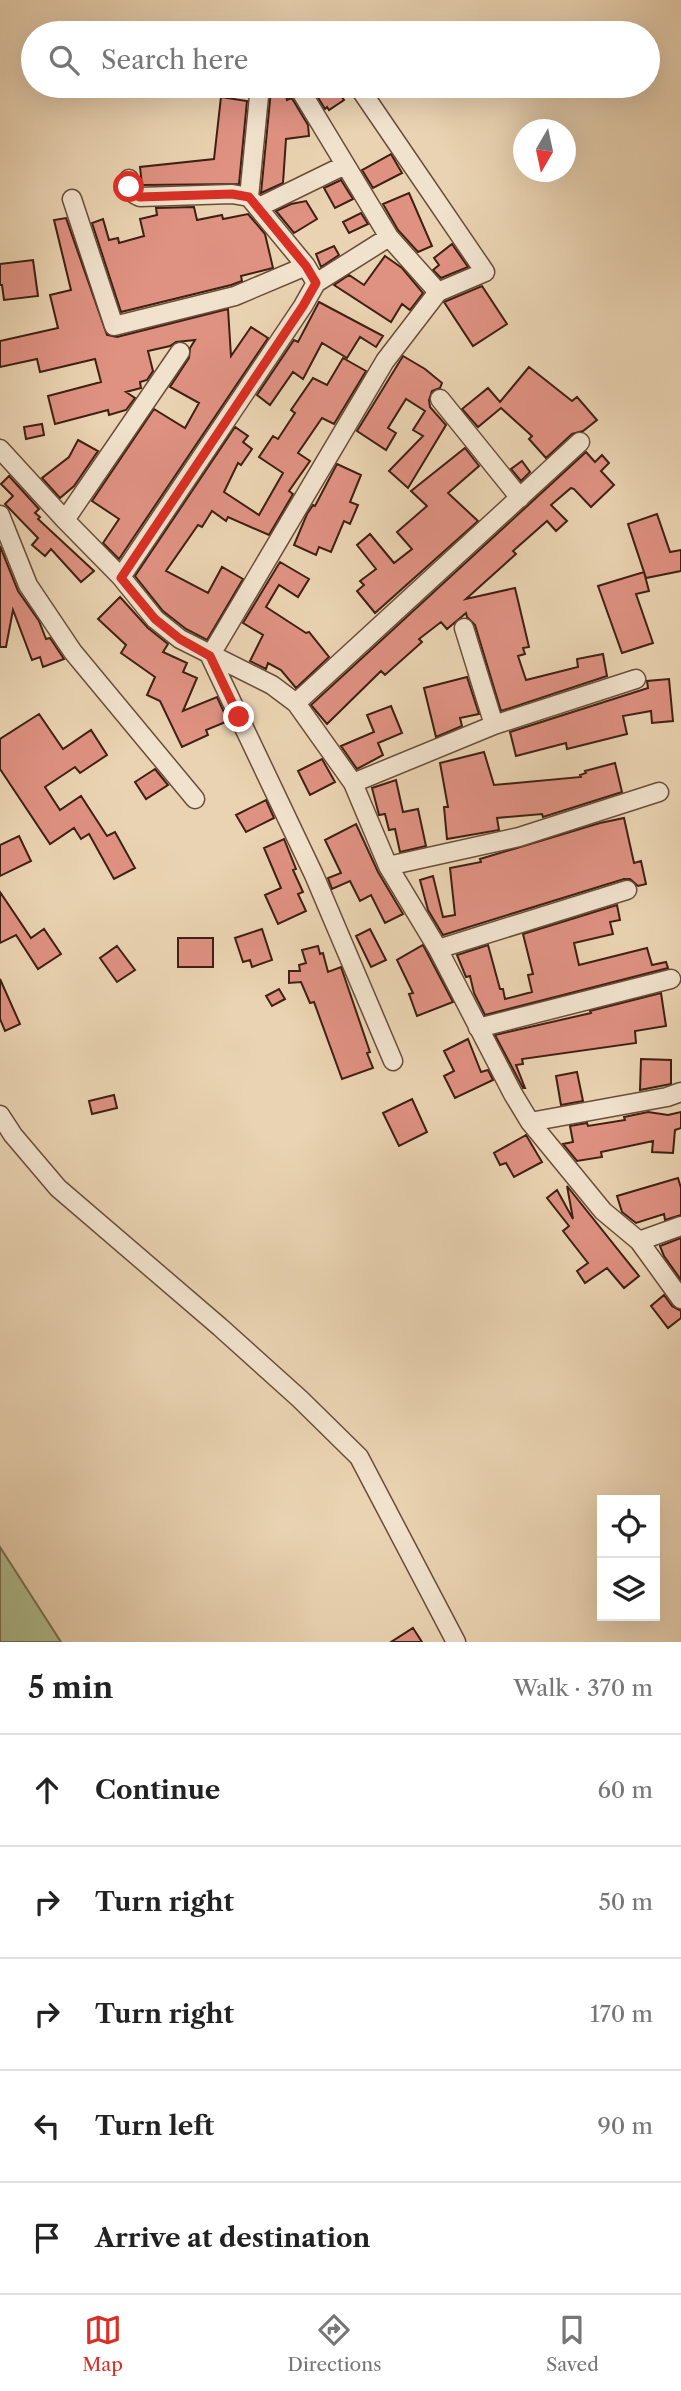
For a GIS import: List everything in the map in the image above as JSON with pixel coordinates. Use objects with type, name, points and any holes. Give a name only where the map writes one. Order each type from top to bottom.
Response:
[{"type":"street","points":[[254,202],[259,98]]},
{"type":"street","points":[[303,98],[390,237],[438,292]]},
{"type":"street","points":[[210,656],[385,361],[438,292],[485,272],[366,98]]},
{"type":"street","points":[[254,202],[345,165]]},
{"type":"street","points":[[129,179],[133,194],[140,197],[232,194],[254,202],[306,266],[316,283]]},
{"type":"street","points":[[72,199],[114,326],[235,296],[306,266]]},
{"type":"street","points":[[121,578],[316,283],[390,237]]},
{"type":"street","points":[[65,520],[180,352]]},
{"type":"street","points":[[440,398],[520,498]]},
{"type":"street","points":[[296,703],[580,442]]},
{"type":"street","points":[[0,449],[121,578],[155,619],[180,639],[251,674],[296,703],[352,783],[388,866],[438,949],[530,1122],[603,1211],[639,1241],[681,1299]]},
{"type":"street","points":[[0,515],[28,585],[73,652],[195,799]]},
{"type":"street","points":[[464,628],[494,725]]},
{"type":"street","points":[[210,656],[314,875],[393,1061]]},
{"type":"street","points":[[352,783],[494,725],[636,679]]},
{"type":"street","points":[[388,866],[519,837],[659,792]]},
{"type":"street","points":[[438,949],[627,890]]},
{"type":"street","points":[[478,1028],[671,979]]},
{"type":"street","points":[[530,1122],[667,1097],[681,1092]]},
{"type":"street","points":[[0,1115],[13,1135],[58,1188],[220,1327],[359,1457],[456,1642]]},
{"type":"street","points":[[639,1241],[681,1226]]},
{"type":"green space","points":[[0,1547],[61,1642],[0,1642]]},
{"type":"building","points":[[221,98],[247,101],[239,184],[142,185],[140,167],[214,159]]},
{"type":"building","points":[[270,98],[291,98],[308,125],[309,136],[286,139],[283,183],[261,193]]},
{"type":"building","points":[[318,98],[344,100],[329,110],[327,107],[325,109]]},
{"type":"building","points":[[391,154],[402,173],[373,188],[362,170]]},
{"type":"building","points":[[341,180],[353,199],[335,208],[324,188]]},
{"type":"building","points":[[409,193],[432,246],[418,252],[398,230],[383,204]]},
{"type":"building","points":[[306,201],[317,219],[294,233],[276,211]]},
{"type":"building","points":[[194,207],[197,220],[248,214],[265,234],[273,268],[241,276],[242,281],[231,285],[121,312],[92,223],[103,219],[109,240],[118,238],[119,243],[144,236],[140,219],[157,215],[156,208]]},
{"type":"building","points":[[361,213],[368,224],[349,233],[343,222]]},
{"type":"building","points":[[66,218],[107,335],[117,337],[228,309],[231,356],[251,327],[268,338],[119,559],[103,543],[119,519],[92,501],[154,409],[185,428],[199,403],[170,387],[189,358],[190,348],[195,340],[176,342],[148,351],[153,371],[147,380],[140,382],[141,388],[126,392],[135,398],[126,410],[109,415],[108,410],[55,424],[48,396],[101,382],[95,359],[40,372],[37,359],[0,367],[0,341],[58,328],[50,295],[71,290],[54,220]]},
{"type":"building","points":[[452,244],[468,267],[441,278],[433,270],[439,265],[434,258]]},
{"type":"building","points":[[334,246],[339,255],[321,267],[316,254]]},
{"type":"building","points":[[385,256],[402,268],[423,293],[410,310],[402,304],[391,322],[334,285],[349,275],[364,285]]},
{"type":"building","points":[[33,260],[38,296],[4,300],[0,285],[0,264]]},
{"type":"building","points":[[482,286],[507,324],[473,346],[444,302]]},
{"type":"building","points":[[319,302],[383,336],[376,347],[360,337],[347,358],[322,343],[303,379],[293,372],[270,405],[257,395],[294,340],[298,342]]},
{"type":"building","points":[[403,356],[442,383],[440,388],[432,391],[429,400],[430,407],[446,425],[408,488],[389,471],[423,436],[413,430],[425,411],[406,399],[388,428],[396,433],[386,450],[357,431]]},
{"type":"building","points":[[343,358],[366,371],[334,424],[322,418],[298,453],[310,461],[289,491],[293,494],[269,535],[228,517],[226,521],[212,511],[202,527],[198,525],[166,571],[208,593],[222,567],[243,579],[207,640],[186,629],[163,611],[135,576],[235,427],[248,436],[243,442],[252,449],[241,465],[238,463],[224,492],[259,515],[283,473],[259,457],[273,436],[278,439],[295,413],[291,410],[313,378],[327,385]]},
{"type":"building","points":[[529,367],[572,401],[577,397],[597,420],[583,431],[572,434],[546,458],[529,439],[532,436],[501,408],[478,427],[462,409],[488,388],[500,402]]},
{"type":"building","points":[[42,424],[44,435],[26,439],[24,427]]},
{"type":"building","points":[[78,440],[98,451],[74,486],[60,498],[42,478],[69,457]]},
{"type":"building","points":[[465,448],[479,466],[448,493],[478,521],[375,613],[357,591],[364,585],[360,581],[376,569],[357,545],[370,534],[394,563],[412,549],[397,532],[427,506],[411,491]]},
{"type":"building","points":[[586,452],[595,462],[602,455],[609,463],[601,471],[614,485],[591,507],[571,488],[551,505],[567,521],[556,531],[547,521],[513,551],[516,554],[466,599],[515,588],[529,647],[523,648],[525,654],[518,656],[526,680],[578,667],[577,659],[603,654],[607,676],[501,711],[475,625],[466,613],[447,629],[441,622],[419,639],[422,642],[385,675],[381,671],[327,724],[311,705]]},
{"type":"building","points":[[522,461],[530,472],[521,481],[511,469]]},
{"type":"building","points":[[337,464],[361,475],[350,502],[358,505],[350,524],[344,521],[331,552],[319,547],[316,555],[294,545],[307,514],[313,505],[315,506]]},
{"type":"building","points":[[9,476],[39,509],[35,513],[40,517],[38,519],[94,571],[81,582],[51,549],[45,556],[32,545],[38,538],[5,504],[13,496],[1,484]]},
{"type":"building","points":[[657,514],[670,552],[681,550],[681,571],[646,578],[628,524]]},
{"type":"building","points":[[0,546],[18,591],[39,621],[46,639],[50,638],[64,659],[43,667],[40,657],[32,660],[13,610],[6,647],[0,647]]},
{"type":"building","points":[[280,562],[309,579],[298,597],[279,585],[266,607],[306,633],[309,632],[329,657],[296,688],[281,670],[268,663],[266,669],[250,661],[263,635],[243,623]]},
{"type":"building","points":[[644,572],[649,591],[636,594],[653,643],[622,653],[598,586]]},
{"type":"building","points":[[120,597],[148,628],[168,644],[163,652],[187,663],[183,672],[197,678],[183,711],[217,697],[228,721],[206,730],[208,735],[182,747],[160,701],[147,695],[155,677],[121,653],[126,645],[98,619]]},
{"type":"building","points":[[467,677],[479,714],[460,718],[462,726],[436,737],[424,688]]},
{"type":"building","points":[[669,679],[673,721],[652,723],[651,711],[623,716],[627,734],[567,749],[566,743],[516,756],[510,732],[648,688],[647,681]]},
{"type":"building","points":[[391,706],[402,733],[378,743],[383,755],[357,769],[341,746],[374,732],[367,715]]},
{"type":"building","points":[[39,714],[63,749],[91,730],[107,755],[80,773],[75,767],[45,787],[60,810],[81,796],[107,836],[115,832],[135,868],[114,879],[89,834],[81,839],[74,828],[50,844],[0,769],[0,739]]},
{"type":"building","points":[[484,752],[494,785],[581,777],[585,771],[615,763],[622,792],[543,817],[542,814],[497,818],[499,830],[447,839],[444,807],[448,807],[440,763]]},
{"type":"building","points":[[322,759],[335,782],[310,795],[298,771]]},
{"type":"building","points":[[155,769],[168,785],[146,799],[135,782]]},
{"type":"building","points":[[396,780],[403,812],[418,809],[426,846],[400,852],[395,829],[389,830],[385,814],[379,815],[372,788]]},
{"type":"building","points":[[266,800],[274,818],[246,832],[236,815]]},
{"type":"building","points":[[624,818],[634,863],[641,861],[646,884],[638,886],[630,879],[624,879],[443,935],[428,910],[420,880],[433,876],[443,917],[455,915],[450,868],[481,862],[480,859]]},
{"type":"building","points":[[356,824],[378,872],[403,914],[385,923],[371,895],[360,901],[350,881],[332,889],[328,878],[341,873],[325,840]]},
{"type":"building","points":[[19,836],[31,861],[0,876],[0,845]]},
{"type":"building","points":[[284,839],[296,869],[293,870],[303,892],[298,894],[306,911],[278,924],[265,895],[281,888],[264,848]]},
{"type":"building","points":[[0,892],[31,938],[44,929],[61,954],[38,969],[16,935],[0,943]]},
{"type":"building","points":[[617,905],[620,920],[610,922],[613,934],[574,943],[579,965],[647,948],[652,965],[666,962],[668,968],[485,1015],[474,993],[470,976],[466,977],[457,955],[488,945],[505,999],[532,992],[528,975],[533,974],[523,934]]},
{"type":"building","points":[[262,929],[272,960],[252,967],[250,960],[243,962],[235,938]]},
{"type":"building","points":[[370,929],[386,960],[371,967],[356,936]]},
{"type":"building","points":[[178,938],[213,938],[213,967],[178,967]]},
{"type":"building","points":[[423,945],[453,1002],[417,1016],[409,994],[413,993],[397,960]]},
{"type":"building","points":[[117,946],[135,970],[117,982],[100,958]]},
{"type":"building","points":[[318,946],[320,954],[323,953],[328,972],[341,967],[373,1068],[342,1079],[314,1002],[310,1003],[301,982],[289,983],[289,971],[300,971],[299,965],[306,963],[302,950]]},
{"type":"building","points":[[0,979],[20,1024],[5,1031],[0,1019]]},
{"type":"building","points":[[279,989],[285,999],[272,1006],[266,996]]},
{"type":"building","points":[[661,993],[666,1026],[635,1031],[636,1043],[522,1059],[523,1064],[516,1065],[525,1088],[495,1035],[591,1013],[590,1011]]},
{"type":"building","points":[[468,1039],[481,1072],[488,1070],[493,1080],[455,1098],[444,1076],[454,1071],[444,1051]]},
{"type":"building","points":[[641,1059],[671,1060],[671,1084],[640,1090]]},
{"type":"building","points":[[577,1072],[583,1101],[561,1105],[556,1076]]},
{"type":"building","points":[[114,1095],[117,1108],[92,1114],[89,1101]]},
{"type":"building","points":[[412,1099],[427,1132],[399,1146],[383,1113]]},
{"type":"building","points":[[648,1112],[668,1115],[681,1112],[681,1128],[675,1130],[673,1153],[652,1152],[653,1141],[601,1152],[602,1157],[577,1161],[563,1144],[573,1142],[570,1126],[625,1120],[624,1117]]},
{"type":"building","points":[[526,1135],[542,1162],[514,1177],[506,1163],[500,1165],[494,1153]]},
{"type":"building","points":[[678,1178],[681,1188],[681,1215],[665,1220],[664,1214],[636,1223],[622,1212],[617,1196]]},
{"type":"building","points":[[567,1186],[639,1276],[624,1288],[607,1268],[585,1283],[577,1271],[588,1263],[563,1231],[569,1226],[547,1198],[557,1190],[573,1219]]},
{"type":"building","points":[[681,1238],[681,1280],[660,1246]]},
{"type":"building","points":[[664,1295],[672,1306],[681,1311],[681,1318],[668,1328],[651,1306]]},
{"type":"building","points":[[413,1628],[422,1642],[391,1642]]},
{"type":"route","points":[[129,187],[133,194],[140,197],[232,194],[249,197],[306,266],[316,283],[121,578],[155,619],[180,639],[210,656],[239,717]]}]
